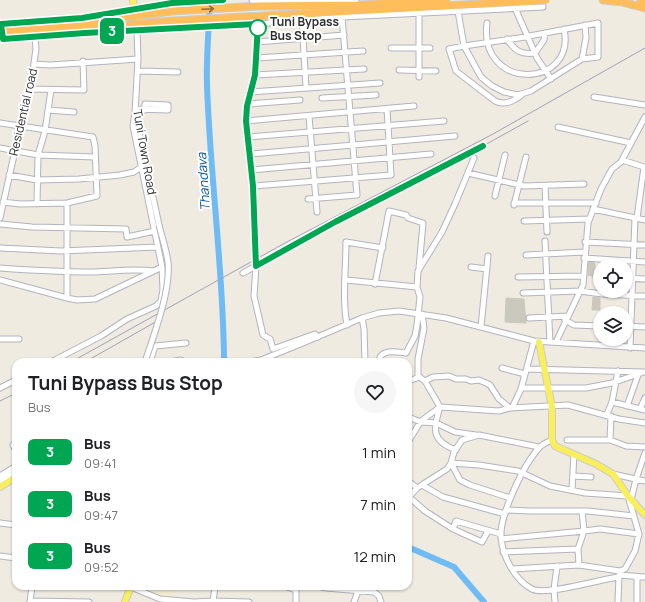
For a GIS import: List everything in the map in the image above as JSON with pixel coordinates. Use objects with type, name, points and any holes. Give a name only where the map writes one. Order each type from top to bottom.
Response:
[{"type":"highway","points":[[3,32],[173,11],[243,7],[259,3],[358,5],[446,0]]},
{"type":"highway","points":[[3,32],[243,21],[546,0]]},
{"type":"highway","points":[[603,0],[622,2],[645,8]]},
{"type":"highway","points":[[641,0],[645,1]]},
{"type":"main road","points":[[133,0],[134,10]]},
{"type":"main road","points":[[536,342],[552,407],[552,440],[555,446],[613,474],[630,498],[645,515]]},
{"type":"main road","points":[[0,488],[12,480]]},
{"type":"main road","points":[[125,602],[130,590]]},
{"type":"street","points":[[3,32],[172,3],[223,0]]},
{"type":"street","points":[[252,0],[259,3],[356,0]]},
{"type":"street","points":[[318,337],[315,334],[273,349],[270,339],[263,335],[254,296],[256,266],[253,186],[246,121],[257,58],[257,20],[302,20],[458,10],[542,7],[542,0]]},
{"type":"street","points":[[515,8],[535,53],[551,79]]},
{"type":"street","points":[[458,10],[464,46],[481,77],[492,86],[504,92],[518,95],[531,91],[582,59],[598,57],[598,23],[545,33],[487,42],[464,46],[450,49],[456,71],[499,104],[508,103],[517,99],[522,94]]},
{"type":"street","points":[[419,13],[419,77]]},
{"type":"street","points":[[308,199],[357,196],[350,96],[342,17]]},
{"type":"street","points":[[302,20],[306,88]]},
{"type":"street","points":[[487,23],[487,42],[494,60],[518,74],[529,76],[546,70],[560,58],[565,50],[566,40],[564,29]]},
{"type":"street","points":[[3,32],[35,37],[137,31],[172,25]]},
{"type":"street","points":[[582,59],[586,38],[585,25]]},
{"type":"street","name":"Tuni Town Road","points":[[137,31],[138,71],[136,111],[168,262],[166,290],[146,358]]},
{"type":"street","points":[[507,39],[513,48],[519,52],[526,54],[535,53],[544,40],[545,33]]},
{"type":"street","points":[[257,42],[344,35]]},
{"type":"street","name":"Residential road","points":[[0,216],[34,64],[36,49],[35,37]]},
{"type":"street","points":[[391,48],[430,48]]},
{"type":"street","points":[[257,58],[363,51]]},
{"type":"street","points":[[34,64],[51,65],[138,59]]},
{"type":"street","points":[[29,89],[84,90],[83,62]]},
{"type":"street","points":[[255,75],[364,69]]},
{"type":"street","points":[[399,70],[436,71]]},
{"type":"street","points":[[138,71],[178,72]]},
{"type":"street","points":[[251,92],[380,83]]},
{"type":"street","points":[[37,204],[38,155],[45,131],[51,90]]},
{"type":"street","points":[[322,98],[376,95]]},
{"type":"street","points":[[594,97],[645,105]]},
{"type":"street","points":[[248,104],[300,100]]},
{"type":"street","points":[[246,121],[414,106]]},
{"type":"street","points":[[253,186],[391,175],[387,109]]},
{"type":"street","points":[[48,110],[74,112]]},
{"type":"street","points":[[59,358],[101,336],[127,319],[156,306],[161,301],[163,290],[162,267],[133,126],[136,111],[145,110]]},
{"type":"street","points":[[309,116],[317,212]]},
{"type":"street","points":[[556,342],[580,291],[584,276],[585,242],[589,219],[594,206],[612,169],[622,160],[645,117]]},
{"type":"street","points":[[248,137],[444,121]]},
{"type":"street","points":[[0,123],[45,131],[93,137],[97,176],[97,196],[67,203],[37,204],[3,202]]},
{"type":"street","points":[[558,127],[631,143]]},
{"type":"street","points":[[250,154],[454,136]]},
{"type":"street","points":[[243,273],[335,222],[483,146]]},
{"type":"street","points":[[0,148],[38,155],[95,157]]},
{"type":"street","points":[[252,170],[431,154]]},
{"type":"street","points":[[495,196],[505,155]]},
{"type":"street","points":[[526,157],[514,204],[546,203],[594,206],[645,220]]},
{"type":"street","points":[[418,271],[442,232],[474,158]]},
{"type":"street","points":[[622,160],[645,167],[636,218],[633,261],[645,262]]},
{"type":"street","points":[[9,175],[37,180],[79,179],[134,172],[141,167]]},
{"type":"street","points":[[468,173],[524,186],[584,184]]},
{"type":"street","points":[[0,182],[6,185]]},
{"type":"street","points":[[545,186],[546,232]]},
{"type":"street","points":[[67,203],[67,298]]},
{"type":"street","points":[[375,284],[389,211],[406,215],[408,218],[423,223],[417,287],[420,297],[420,314],[415,336],[406,353],[389,352],[380,358]]},
{"type":"street","points":[[524,221],[589,219]]},
{"type":"street","points":[[0,224],[32,227],[126,229],[127,237],[155,231]]},
{"type":"street","points":[[545,241],[550,342]]},
{"type":"street","points":[[347,324],[344,308],[346,242],[383,248]]},
{"type":"street","points":[[585,242],[645,245]]},
{"type":"street","points":[[0,248],[67,250],[158,247]]},
{"type":"street","points":[[526,255],[545,253],[608,258]]},
{"type":"street","points":[[481,327],[488,256]]},
{"type":"street","points":[[1,283],[77,300],[96,299],[162,267]]},
{"type":"street","points":[[471,267],[486,268]]},
{"type":"street","points":[[0,268],[68,272],[139,269],[153,271]]},
{"type":"street","points":[[518,277],[546,275],[584,276]]},
{"type":"street","points":[[633,278],[645,279]]},
{"type":"street","points":[[346,280],[417,287]]},
{"type":"street","points":[[523,293],[580,291],[593,293]]},
{"type":"street","points":[[633,295],[645,296]]},
{"type":"street","points":[[264,358],[362,318],[379,313],[399,311],[446,318],[536,342],[645,348]]},
{"type":"street","points":[[420,314],[424,328],[418,359],[418,376],[423,379],[440,407],[436,423],[438,441],[445,446],[456,450]]},
{"type":"street","points":[[362,318],[364,329],[365,358]]},
{"type":"street","points":[[529,318],[567,318],[574,325],[593,326]]},
{"type":"street","points":[[633,326],[645,327]]},
{"type":"street","points":[[0,339],[19,339]]},
{"type":"street","points":[[511,408],[521,388],[536,342]]},
{"type":"street","points":[[151,358],[155,346],[186,343]]},
{"type":"street","points":[[502,368],[526,372],[544,370],[644,372]]},
{"type":"street","points":[[610,440],[609,415],[618,371]]},
{"type":"street","points":[[521,388],[586,388],[616,382],[644,372]]},
{"type":"street","points":[[627,406],[638,375]]},
{"type":"street","points":[[412,380],[449,376],[456,379],[466,379],[471,381],[479,380],[490,385],[499,399],[511,408]]},
{"type":"street","points":[[0,388],[12,382]]},
{"type":"street","points":[[612,402],[642,409],[645,398]]},
{"type":"street","points":[[412,433],[421,422],[440,407],[499,411],[511,408],[568,405],[645,423]]},
{"type":"street","points":[[412,419],[421,422],[436,423],[455,432],[479,435],[539,447]]},
{"type":"street","points":[[412,494],[420,486],[448,468],[462,440],[479,435]]},
{"type":"street","points":[[552,440],[539,447],[523,473],[510,498],[501,537],[503,552],[512,569],[522,582],[533,590],[554,589],[586,584],[619,574],[625,569],[635,551],[639,534],[630,498],[645,453]]},
{"type":"street","points":[[567,440],[610,440],[626,446],[645,447]]},
{"type":"street","points":[[572,490],[574,454]]},
{"type":"street","points":[[451,463],[479,465],[518,471],[550,486],[630,498]]},
{"type":"street","points":[[451,463],[460,480],[470,485],[510,498]]},
{"type":"street","points":[[0,476],[12,468]]},
{"type":"street","points":[[0,481],[12,474]]},
{"type":"street","points":[[613,474],[645,481]]},
{"type":"street","points":[[573,476],[591,477]]},
{"type":"street","points":[[412,483],[449,499],[506,512],[582,511],[634,516]]},
{"type":"street","points":[[412,500],[425,511],[453,529],[482,542],[488,531]]},
{"type":"street","points":[[579,565],[578,549],[584,531],[582,511]]},
{"type":"street","points":[[453,529],[456,521],[488,531],[501,537],[600,529],[639,534]]},
{"type":"street","points":[[0,523],[12,524]]},
{"type":"street","points":[[503,552],[578,549]]},
{"type":"street","points":[[0,556],[12,558]]},
{"type":"street","points":[[512,569],[579,565],[619,574],[645,577]]},
{"type":"street","points":[[555,602],[554,589],[556,566]]},
{"type":"street","points":[[618,602],[619,574]]},
{"type":"street","points":[[637,577],[637,602]]},
{"type":"street","points":[[32,590],[30,602],[89,602]]},
{"type":"street","points":[[138,590],[160,599],[194,602],[249,602]]},
{"type":"street","points":[[213,601],[215,590]]},
{"type":"street","points":[[296,590],[296,602]]},
{"type":"street","points":[[354,602],[356,590]]},
{"type":"street","points":[[362,590],[374,592],[380,596],[381,602]]},
{"type":"shaded area","points":[[139,590],[175,590],[172,601]]},
{"type":"building","points":[[589,262],[593,263],[593,275],[588,275]]},
{"type":"building","points":[[593,297],[600,298],[600,306],[593,306],[592,310]]},
{"type":"building","points":[[506,298],[524,299],[526,323],[505,322]]},
{"type":"waterway","name":"Thandava","points":[[210,0],[207,85],[224,358]]},
{"type":"waterway","name":"Thandava","points":[[412,549],[454,567],[484,602]]},
{"type":"railway","points":[[78,358],[285,243],[493,134],[645,48]]},
{"type":"railway","points":[[483,146],[528,121]]},
{"type":"railway","points":[[92,358],[159,320]]},
{"type":"railway","points":[[0,401],[12,395]]},
{"type":"bus line","name":"3","points":[[223,0],[172,3],[124,12],[59,21],[1,24],[3,39],[186,27],[258,24],[255,75],[247,106],[246,121],[253,186],[256,266],[335,222],[483,146]]},
{"type":"place","name":"Tuni Bypass Bus Stop","points":[[258,28]]}]
